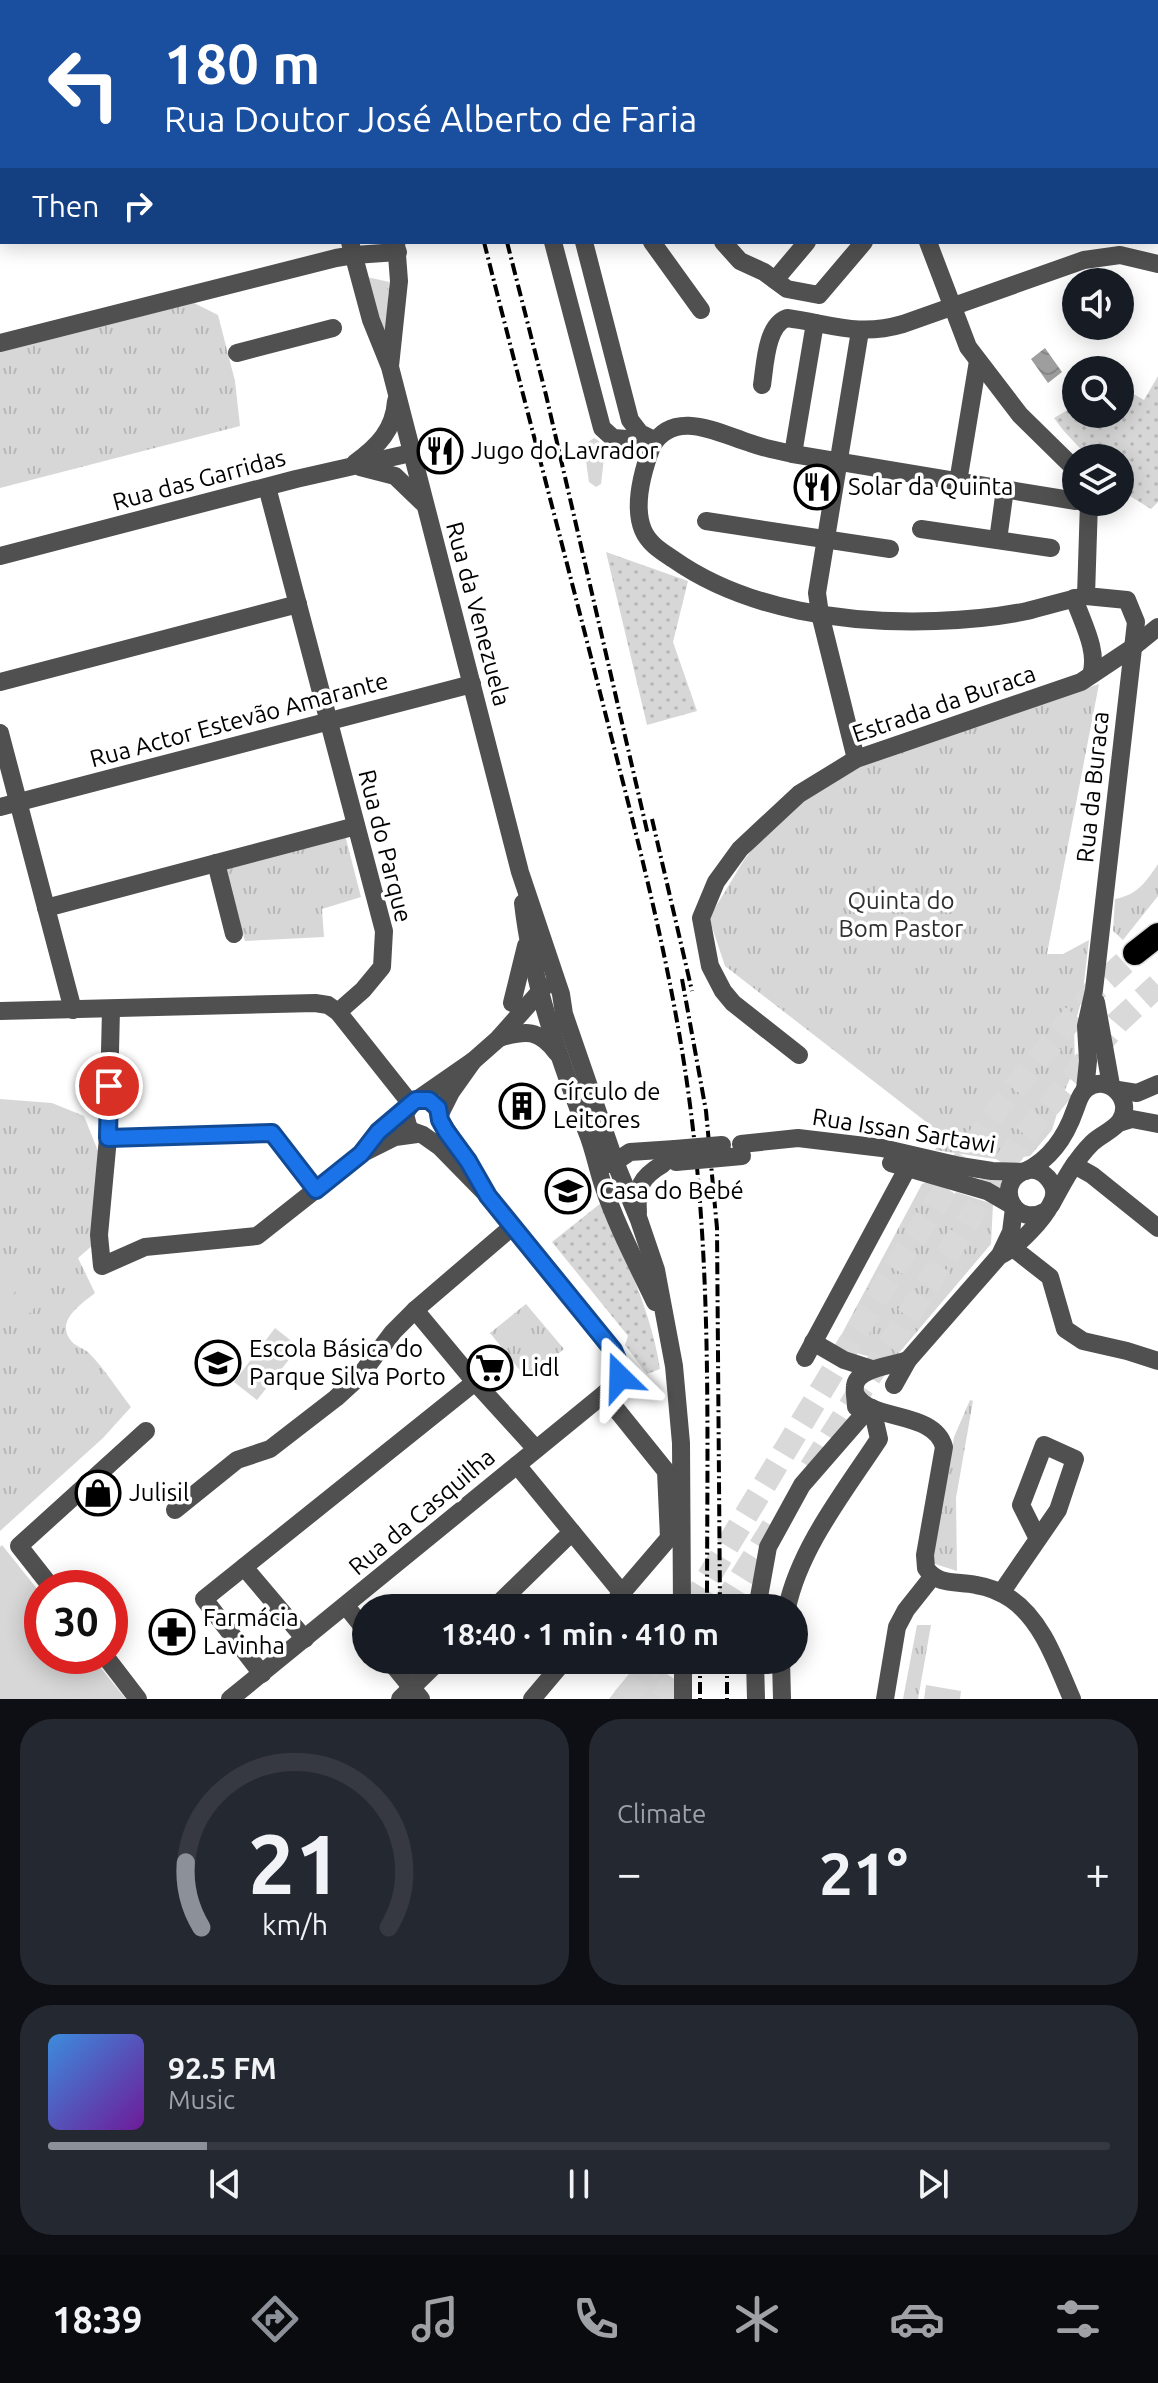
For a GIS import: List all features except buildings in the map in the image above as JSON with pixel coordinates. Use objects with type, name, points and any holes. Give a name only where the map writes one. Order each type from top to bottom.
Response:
[{"type":"street","points":[[554,244],[602,428],[613,438],[655,441]]},
{"type":"street","points":[[585,244],[630,420],[640,433],[655,441]]},
{"type":"street","points":[[653,244],[701,310]]},
{"type":"street","points":[[725,244],[740,261],[764,272],[787,289],[819,295],[862,244]]},
{"type":"street","points":[[775,280],[805,244]]},
{"type":"street","points":[[929,244],[963,337],[1015,418],[1062,458]]},
{"type":"street","points":[[0,343],[360,248],[397,247]]},
{"type":"street","name":"Rua da Venezuela","points":[[390,367],[398,311],[397,247]]},
{"type":"street","name":"Rua da Venezuela","points":[[360,248],[371,320],[396,389],[520,872],[551,961],[564,1014],[597,1107],[607,1164]]},
{"type":"street","points":[[762,385],[775,326],[780,320],[787,318],[860,331],[889,328],[1084,260],[1120,255],[1158,264]]},
{"type":"street","points":[[793,454],[815,323]]},
{"type":"street","points":[[237,353],[333,328]]},
{"type":"street","points":[[856,759],[817,593],[860,331]]},
{"type":"street","points":[[958,482],[978,361]]},
{"type":"street","points":[[353,465],[375,449],[388,431],[395,415],[396,389]]},
{"type":"street","points":[[1062,498],[793,454],[760,447],[694,425],[677,426],[655,441],[648,457],[639,507],[641,524],[652,544],[686,569],[726,590],[788,608],[885,621],[938,621],[991,617],[1080,597]]},
{"type":"street","name":"Rua das Garridas","points":[[0,556],[353,465],[411,453]]},
{"type":"street","points":[[353,465],[395,476],[424,504]]},
{"type":"street","name":"Rua do Parque","points":[[267,487],[384,931],[382,967],[363,990],[338,1012]]},
{"type":"street","points":[[998,540],[1005,489]]},
{"type":"street","points":[[1083,516],[1080,597],[1094,655],[1091,675]]},
{"type":"street","points":[[706,521],[890,549]]},
{"type":"street","points":[[921,529],[1051,548]]},
{"type":"street","name":"Rua da Buraca","points":[[1080,597],[1127,600],[1136,622],[1094,990],[1086,1026],[1088,1061],[1081,1098]]},
{"type":"street","points":[[0,682],[298,604]]},
{"type":"street","name":"Estrada da Buraca","points":[[799,1055],[752,1020],[723,991],[710,966],[701,918],[740,849],[799,794],[856,759],[1081,682],[1158,627]]},
{"type":"street","name":"Rua Actor Estevão Amarante","points":[[9,805],[472,684]]},
{"type":"street","points":[[0,733],[9,805],[46,908],[73,1010]]},
{"type":"street","points":[[46,908],[356,826]]},
{"type":"street","points":[[216,863],[234,934]]},
{"type":"street","name":"Rua da Venezuela","points":[[520,872],[527,939],[540,993],[593,1146],[607,1164]]},
{"type":"street","points":[[485,1049],[512,1003],[527,939]]},
{"type":"street","points":[[111,1009],[108,1138],[99,1235],[102,1266],[145,1247],[257,1236],[361,1154],[395,1137],[434,1130],[451,1092],[485,1049],[540,993],[551,961]]},
{"type":"street","name":"Rua da Buraca","points":[[1094,990],[1114,1088]]},
{"type":"street","points":[[512,1003],[526,994],[540,993],[564,1014]]},
{"type":"street","points":[[0,1011],[328,1005],[338,1012],[412,1104]]},
{"type":"street","points":[[361,1154],[378,1132],[412,1104],[485,1049],[514,1034],[530,1032],[544,1038],[559,1055]]},
{"type":"street","points":[[1007,1252],[1013,1207],[1009,1189],[1014,1178],[1038,1164],[1055,1149],[1067,1131],[1081,1098],[1093,1085],[1102,1083],[1137,1093],[1158,1084]]},
{"type":"street","points":[[864,1404],[880,1408],[890,1401],[908,1360],[1048,1208],[1074,1165],[1094,1141],[1124,1114],[1125,1106],[1114,1088]]},
{"type":"street","points":[[1081,1098],[1079,1116],[1083,1124],[1099,1131],[1132,1119],[1158,1124]]},
{"type":"street","points":[[175,1510],[237,1460],[270,1449],[336,1398],[359,1377],[393,1332],[415,1310],[513,1226],[449,1155],[408,1126],[405,1114],[412,1104],[429,1100],[438,1108],[440,1117],[488,1196]]},
{"type":"street","points":[[597,1107],[622,1139],[667,1156],[652,1170],[637,1192],[639,1220]]},
{"type":"street","points":[[108,1138],[272,1133],[316,1190]]},
{"type":"street","name":"Rua Issan Sartawi","points":[[741,1150],[798,1138],[882,1148],[992,1171],[1024,1171]]},
{"type":"street","name":"Rua Issan Sartawi","points":[[607,1164],[631,1167],[667,1156],[741,1150],[798,1150],[880,1160],[908,1167],[987,1191],[1013,1207]]},
{"type":"street","points":[[607,1164],[639,1220],[656,1270],[674,1366],[681,1443],[682,1594]]},
{"type":"street","points":[[607,1164],[603,1186],[666,1327]]},
{"type":"street","points":[[1074,1165],[1092,1175],[1158,1228]]},
{"type":"street","points":[[908,1167],[809,1350],[875,1369],[891,1377],[900,1402],[914,1421]]},
{"type":"street","points":[[1013,1207],[1028,1216],[1037,1215],[1048,1208],[1054,1192],[1050,1180],[1040,1172],[1024,1171]]},
{"type":"street","name":"Rua da Casquilha","points":[[230,1699],[618,1381],[620,1364],[613,1350],[513,1226]]},
{"type":"street","points":[[1007,1252],[1050,1277],[1065,1329],[1083,1341],[1158,1361]]},
{"type":"street","points":[[415,1310],[536,1449]]},
{"type":"street","points":[[790,1594],[808,1550],[879,1439],[844,1360]]},
{"type":"street","points":[[760,1594],[768,1547],[802,1485],[864,1404],[861,1374],[908,1360]]},
{"type":"street","points":[[262,1674],[204,1599],[475,1382]]},
{"type":"street","points":[[517,1465],[622,1593],[669,1538],[666,1471],[604,1394]]},
{"type":"street","points":[[864,1404],[914,1421],[939,1437],[944,1447],[925,1555],[926,1568],[931,1575],[946,1582],[979,1585],[1013,1601],[1035,1625],[1072,1699]]},
{"type":"street","points":[[38,1570],[19,1546],[146,1431]]},
{"type":"street","points":[[508,1594],[572,1532]]},
{"type":"street","points":[[1001,1593],[1038,1539]]},
{"type":"street","points":[[244,1567],[305,1639]]},
{"type":"street","points":[[885,1699],[897,1627],[931,1575]]},
{"type":"street","points":[[346,1606],[352,1614]]},
{"type":"street","points":[[119,1674],[138,1699]]},
{"type":"street","points":[[398,1674],[411,1695],[428,1674]]},
{"type":"street","points":[[532,1699],[553,1674]]},
{"type":"street","points":[[683,1674],[683,1699]]},
{"type":"street","points":[[755,1674],[756,1699]]},
{"type":"street","points":[[781,1674],[782,1699]]},
{"type":"green space","points":[[367,277],[389,282],[386,339]]},
{"type":"green space","points":[[194,303],[218,315],[235,381],[240,426],[0,488],[0,351]]},
{"type":"green space","points":[[1158,376],[1158,502],[1151,509],[1134,499],[1134,444],[1076,444],[1063,430],[1054,418],[1062,413],[1062,428],[1134,428],[1134,394],[1144,400]]},
{"type":"green space","points":[[594,438],[599,441],[604,458],[601,484],[596,487],[589,482],[586,461],[588,442]]},
{"type":"green space","points":[[606,552],[688,581],[673,642],[697,711],[647,725]]},
{"type":"green space","name":"Quinta do Bom Pastor","points":[[1099,684],[1047,954],[1063,954],[1089,940],[1082,999],[1074,1026],[1075,1068],[1052,1130],[1030,1156],[1002,1160],[935,1150],[943,1135],[725,966],[709,918],[744,860],[768,829],[791,808],[860,764]]},
{"type":"green space","points":[[345,835],[361,897],[322,909],[324,937],[245,941],[225,866]]},
{"type":"green space","points":[[1158,864],[1158,896],[1123,940],[1113,931],[1115,899],[1140,887]]},
{"type":"green space","points":[[0,1099],[52,1103],[84,1116],[98,1151],[93,1245],[78,1258],[95,1293],[71,1314],[67,1321],[67,1335],[94,1358],[131,1407],[103,1438],[0,1531]]},
{"type":"green space","points":[[927,1182],[943,1187],[942,1192],[954,1196],[956,1192],[993,1204],[991,1244],[898,1354],[874,1357],[852,1351],[837,1343],[922,1184]]},
{"type":"green space","points":[[601,1203],[636,1284],[656,1347],[660,1369],[647,1374],[625,1345],[628,1336],[552,1242]]},
{"type":"green space","points":[[18,1264],[31,1276],[3,1304],[0,1301],[0,1282]]},
{"type":"green space","points":[[37,1280],[49,1293],[22,1321],[9,1308]]},
{"type":"green space","points":[[526,1304],[564,1349],[527,1379],[490,1333]]},
{"type":"green space","points":[[275,1328],[299,1347],[257,1400],[234,1382]]},
{"type":"green space","points":[[970,1400],[973,1401],[956,1498],[957,1571],[932,1563],[954,1437]]},
{"type":"green space","points":[[2,1545],[24,1572],[24,1674],[106,1674],[126,1699],[0,1699]]},
{"type":"green space","points":[[917,1625],[931,1625],[918,1699],[903,1699]]},
{"type":"green space","points":[[629,1674],[665,1674],[665,1699],[609,1699]]},
{"type":"green space","points":[[926,1685],[961,1691],[960,1699],[924,1699]]},
{"type":"water","points":[[1045,348],[1062,372],[1048,383],[1031,359]]},
{"type":"tunnel","points":[[698,1594],[897,1265],[997,1110],[1095,990],[1135,953]]},
{"type":"tunnel","points":[[811,1468],[1019,1142],[1118,1022],[1158,985]]},
{"type":"tunnel","points":[[731,1594],[776,1522]]},
{"type":"tunnel","points":[[624,1699],[646,1674]]},
{"type":"tunnel","points":[[661,1699],[678,1674]]},
{"type":"railway","points":[[485,244],[643,861],[683,1056],[697,1168],[705,1293],[707,1594]]},
{"type":"railway","points":[[508,244],[546,395],[648,835]]},
{"type":"railway","points":[[652,819],[692,991]]},
{"type":"railway","points":[[682,979],[706,1111],[717,1228],[720,1594]]},
{"type":"railway","points":[[700,1674],[700,1699]]},
{"type":"railway","points":[[727,1674],[727,1699]]},
{"type":"place","name":"Jugo do Lavrador","points":[[440,451]]},
{"type":"place","name":"Solar da Quinta","points":[[817,487]]},
{"type":"place","name":"Círculo de Leitores","points":[[522,1106]]},
{"type":"place","name":"Casa do Bebé","points":[[568,1191]]},
{"type":"place","name":"Escola Básica do Parque Silva Porto","points":[[218,1363]]},
{"type":"place","name":"Lidl","points":[[490,1368]]},
{"type":"place","name":"Julisil","points":[[98,1493]]},
{"type":"place","name":"Farmácia Lavinha","points":[[172,1632]]},
{"type":"route","points":[[109,1086],[108,1138],[272,1133],[316,1190],[361,1154],[378,1132],[416,1100],[429,1100],[438,1108],[446,1131],[488,1196],[613,1350],[621,1368],[620,1377]]}]
